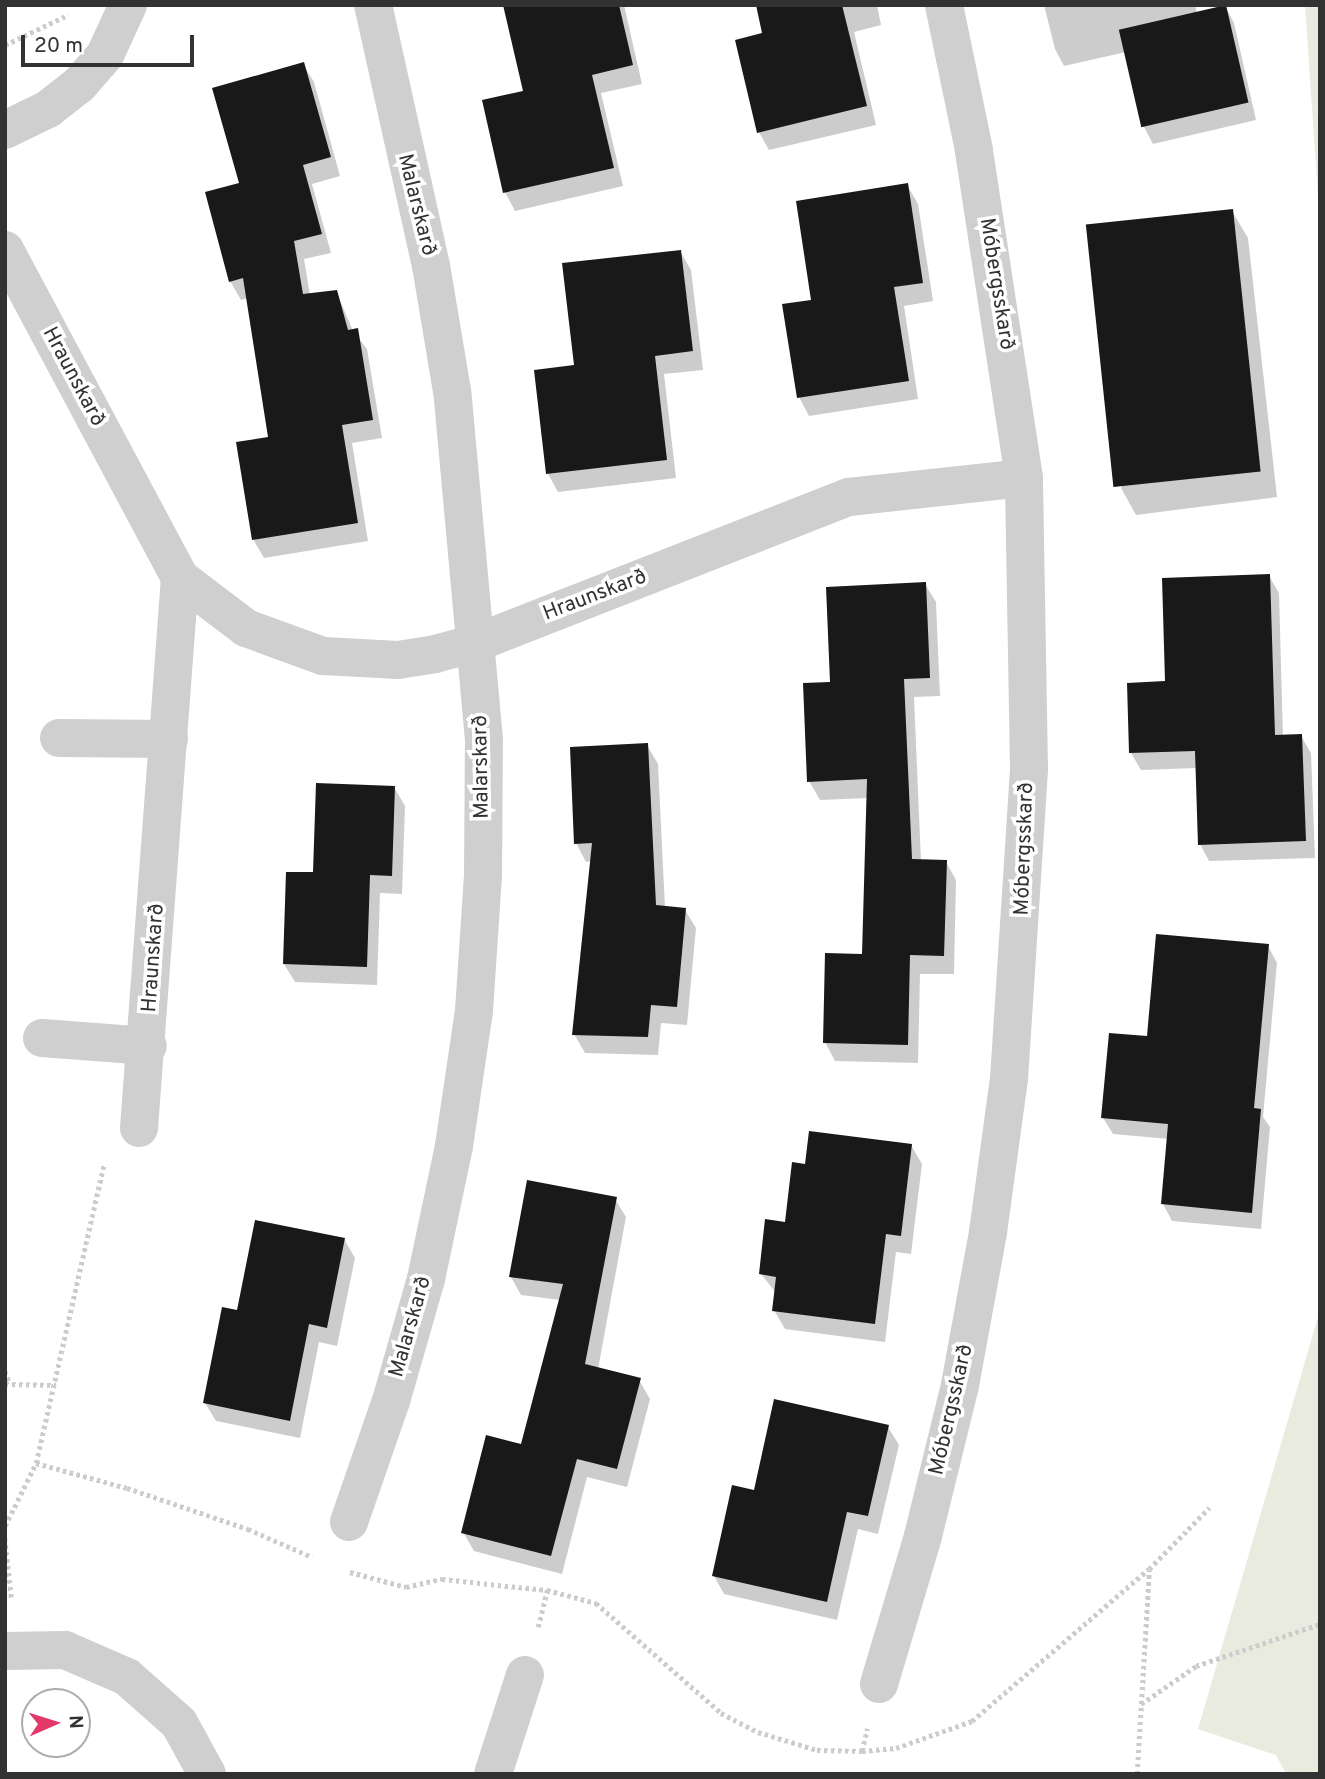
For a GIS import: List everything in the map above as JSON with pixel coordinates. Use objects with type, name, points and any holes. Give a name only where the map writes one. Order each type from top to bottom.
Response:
[{"type":"street","points":[[5,130],[48,109],[79,85],[105,55],[128,5]]},
{"type":"street","name":"Malarskarð","points":[[349,1522],[391,1401],[426,1279],[454,1146],[474,1011],[483,876],[484,740],[452,391],[431,266],[373,5]]},
{"type":"street","name":"Móbergsskarð","points":[[879,1684],[923,1536],[960,1385],[988,1232],[1009,1079],[1023,924],[1029,769],[1024,478],[976,163],[944,5]]},
{"type":"street","name":"Hraunskarð","points":[[5,250],[180,578],[246,628],[323,656],[398,660],[476,643],[849,497],[1024,478]]},
{"type":"street","name":"Hraunskarð","points":[[139,1128],[148,1046],[180,578]]},
{"type":"street","points":[[59,738],[169,739]]},
{"type":"street","points":[[42,1038],[148,1046]]},
{"type":"street","points":[[12,1650],[65,1650],[127,1677],[180,1723],[207,1774]]},
{"type":"street","points":[[493,1774],[525,1675]]},
{"type":"path","points":[[5,46],[74,12]]},
{"type":"path","points":[[5,1526],[36,1464],[57,1385],[111,1134],[139,1128]]},
{"type":"path","points":[[5,1370],[8,1384],[57,1385]]},
{"type":"path","points":[[36,1464],[127,1488],[248,1529],[340,1569],[406,1587],[442,1579],[547,1590],[596,1604],[721,1713],[758,1732],[817,1750],[862,1751],[896,1748],[972,1721],[1149,1569],[1209,1508]]},
{"type":"path","points":[[340,1569],[349,1522]]},
{"type":"path","points":[[5,1538],[12,1650]]},
{"type":"path","points":[[1137,1774],[1149,1569]]},
{"type":"path","points":[[1141,1704],[1196,1666],[1320,1624]]},
{"type":"shaded area","points":[[1305,5],[1320,5],[1320,226]]},
{"type":"shaded area","points":[[1320,1310],[1320,1774],[1286,1774],[1276,1755],[1198,1729]]},
{"type":"building","points":[[503,5],[619,5],[633,65],[592,75],[614,168],[503,193],[482,100],[523,91]]},
{"type":"building","points":[[756,5],[842,5],[867,106],[757,133],[735,40],[762,33]]},
{"type":"building","points":[[1226,5],[1248,102],[1141,127],[1119,30]]},
{"type":"building","points":[[304,62],[331,157],[303,165],[322,234],[294,241],[303,294],[337,290],[348,330],[358,328],[373,420],[342,425],[358,523],[252,540],[236,442],[268,437],[243,278],[229,282],[205,192],[239,183],[212,88]]},
{"type":"building","points":[[908,183],[923,283],[894,287],[909,381],[797,398],[782,304],[811,300],[796,201]]},
{"type":"building","points":[[1233,209],[1261,472],[1113,487],[1086,224]]},
{"type":"building","points":[[681,250],[693,351],[655,356],[667,460],[546,474],[534,370],[574,365],[562,263]]},
{"type":"building","points":[[1270,574],[1275,735],[1302,734],[1306,841],[1198,845],[1195,751],[1129,753],[1127,683],[1165,681],[1162,578]]},
{"type":"building","points":[[926,582],[930,678],[904,679],[912,859],[947,860],[944,956],[910,955],[908,1045],[823,1043],[825,953],[862,954],[867,779],[807,782],[803,683],[830,682],[826,587]]},
{"type":"building","points":[[648,743],[656,905],[686,908],[677,1007],[651,1005],[648,1037],[572,1035],[592,843],[574,844],[570,747]]},
{"type":"building","points":[[316,783],[395,786],[392,876],[370,875],[367,967],[283,964],[286,872],[313,872]]},
{"type":"building","points":[[1156,934],[1269,944],[1254,1108],[1261,1109],[1252,1213],[1161,1204],[1168,1124],[1101,1118],[1109,1033],[1147,1036]]},
{"type":"building","points":[[809,1131],[912,1144],[901,1236],[886,1234],[875,1324],[772,1311],[776,1277],[759,1274],[765,1219],[785,1222],[792,1162],[805,1164]]},
{"type":"building","points":[[527,1180],[617,1197],[585,1364],[641,1378],[617,1469],[577,1459],[551,1556],[461,1533],[486,1435],[521,1444],[563,1284],[509,1277]]},
{"type":"building","points":[[255,1220],[345,1238],[327,1328],[309,1324],[290,1421],[203,1403],[222,1307],[237,1310]]},
{"type":"building","points":[[774,1399],[889,1425],[868,1516],[847,1512],[827,1602],[712,1576],[732,1485],[754,1490]]}]
